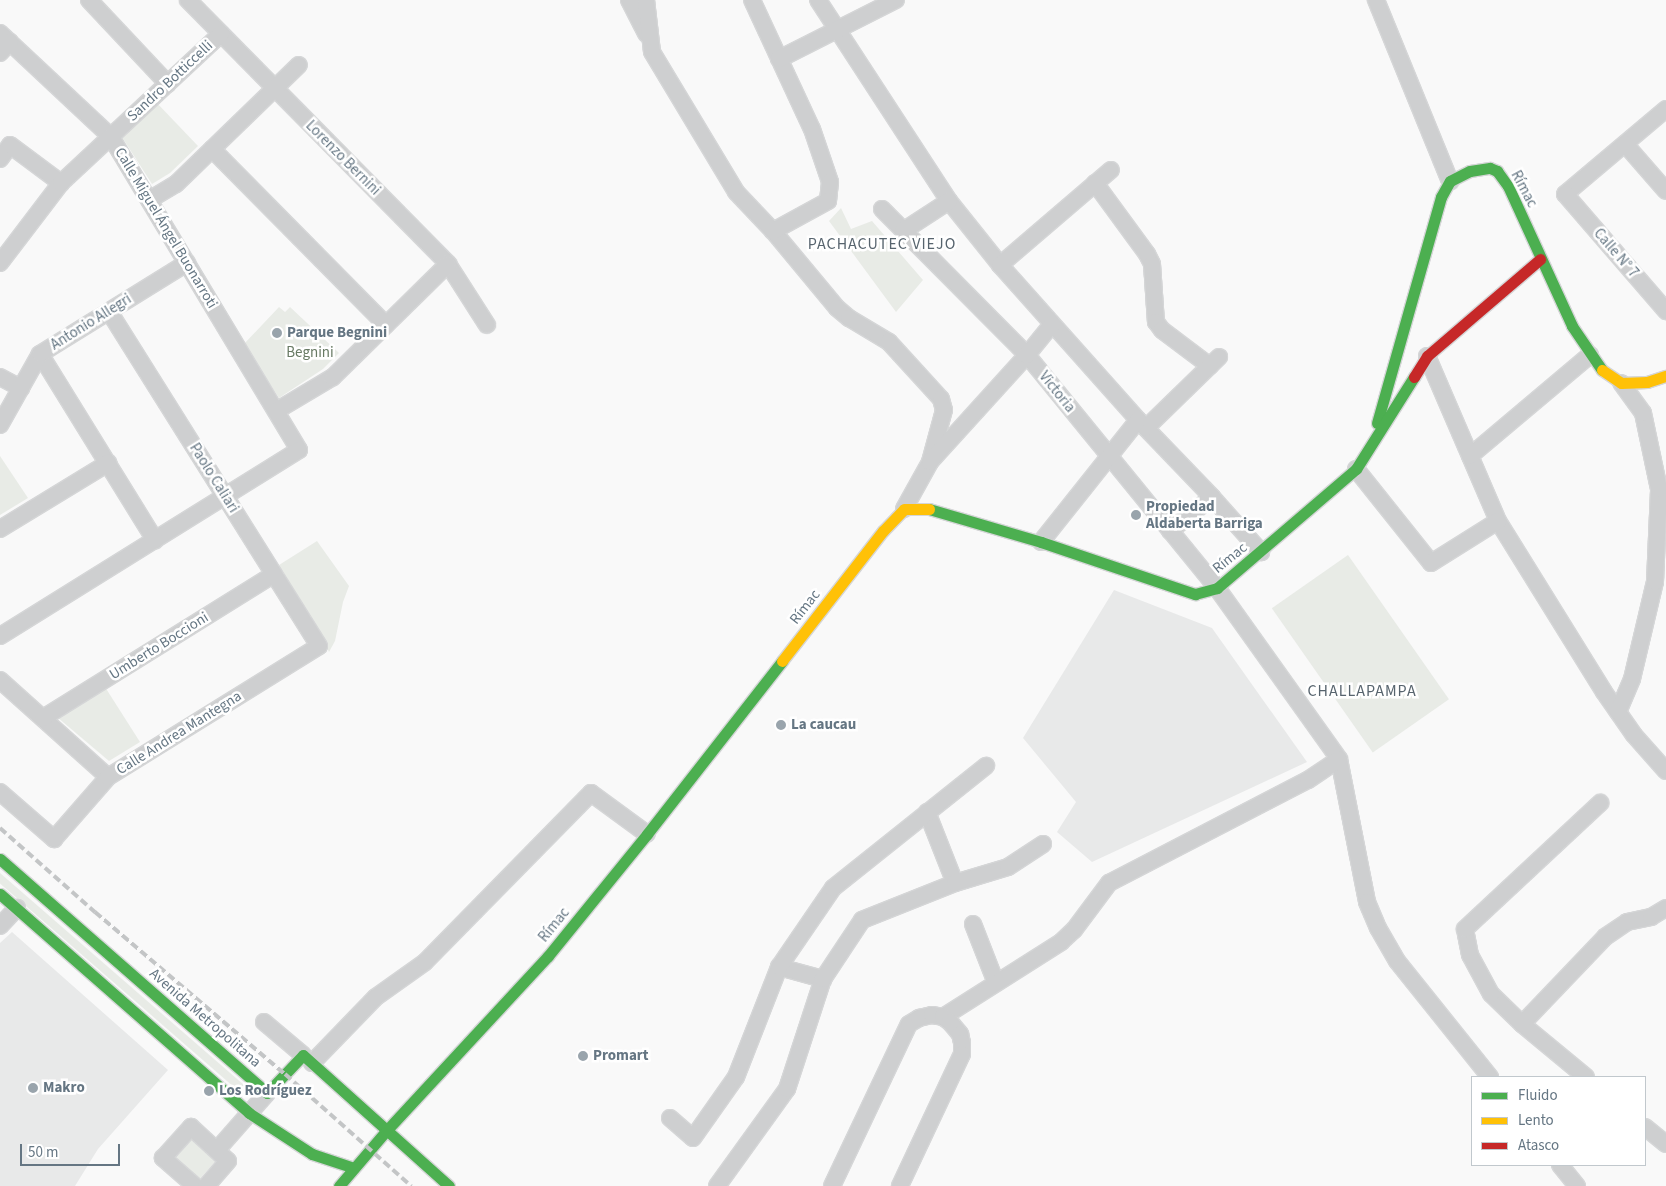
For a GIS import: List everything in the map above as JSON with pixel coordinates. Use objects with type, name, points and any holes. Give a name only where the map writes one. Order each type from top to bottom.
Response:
[{"type":"street","points":[[89,0],[168,84]]},
{"type":"street","name":"Lorenzo Bernini","points":[[188,0],[448,264],[487,325]]},
{"type":"street","points":[[629,0],[651,45]]},
{"type":"street","points":[[646,0],[652,52],[736,192],[773,231],[837,308],[849,318],[889,342],[941,399],[944,410],[930,462]]},
{"type":"street","points":[[752,0],[812,129],[830,182],[828,201],[824,205],[773,231]]},
{"type":"street","points":[[818,0],[949,201],[1000,265],[1142,424],[1212,497],[1261,552]]},
{"type":"street","points":[[779,59],[896,0]]},
{"type":"street","points":[[1376,0],[1450,181]]},
{"type":"street","name":"Sandro Botticcelli","points":[[0,263],[61,183],[221,34]]},
{"type":"street","name":"Calle Miguel Ángel Buonarroti","points":[[3,43],[110,136],[299,450],[225,496]]},
{"type":"street","points":[[149,200],[176,184],[298,65]]},
{"type":"street","points":[[1666,109],[1625,144],[1666,191]]},
{"type":"street","name":"Calle N° 7","points":[[1625,144],[1565,194],[1666,311]]},
{"type":"street","points":[[0,159],[10,145],[61,183]]},
{"type":"street","points":[[212,149],[386,325]]},
{"type":"street","name":"Rímac","points":[[339,1186],[386,1131],[548,956],[647,834],[882,531],[904,509],[928,509],[1041,542],[1195,594],[1217,588],[1356,469],[1369,450],[1427,356],[1540,258],[1508,186],[1497,171],[1490,168],[1470,171],[1450,181],[1441,197],[1369,450]]},
{"type":"street","points":[[1000,265],[1111,170]]},
{"type":"street","points":[[1041,542],[1108,455],[1215,361],[1162,330],[1156,322],[1152,264],[1147,254],[1095,183]]},
{"type":"street","points":[[903,231],[949,201]]},
{"type":"street","name":"Victoria","points":[[882,209],[1027,356],[1217,588],[1339,759]]},
{"type":"street","points":[[1540,258],[1572,326],[1590,355],[1603,371],[1621,382],[1643,413],[1659,489],[1655,582],[1632,679],[1618,712]]},
{"type":"street","name":"Antonio Allegri","points":[[0,425],[40,354],[187,263]]},
{"type":"street","points":[[276,411],[333,377],[448,264]]},
{"type":"street","name":"Paolo Caliari","points":[[109,311],[319,646]]},
{"type":"street","points":[[904,509],[930,462],[1027,356],[1052,324]]},
{"type":"street","points":[[40,354],[155,540]]},
{"type":"street","points":[[1470,456],[1590,355]]},
{"type":"street","points":[[1427,356],[1498,520],[1618,712],[1634,735],[1666,772]]},
{"type":"street","points":[[1621,382],[1647,382],[1666,376]]},
{"type":"street","points":[[0,377],[21,388]]},
{"type":"street","points":[[0,529],[108,463]]},
{"type":"street","points":[[1356,469],[1431,563],[1498,520]]},
{"type":"street","points":[[0,636],[225,496]]},
{"type":"street","points":[[1170,530],[1212,497]]},
{"type":"street","name":"Umberto Boccioni","points":[[43,718],[274,574]]},
{"type":"street","name":"Calle Andrea Mantegna","points":[[0,792],[54,839],[108,777],[319,646]]},
{"type":"street","points":[[0,680],[108,777]]},
{"type":"street","points":[[942,1017],[1061,942],[1074,930],[1109,883],[1308,780],[1339,759],[1367,902],[1378,928],[1397,960],[1489,1076]]},
{"type":"street","points":[[670,1118],[693,1138],[736,1076],[779,967],[833,888],[986,766]]},
{"type":"street","points":[[217,1150],[267,1093],[376,997],[425,962],[591,792],[647,834]]},
{"type":"street","points":[[1585,1076],[1522,1024],[1492,994],[1470,956],[1466,929],[1600,803]]},
{"type":"street","points":[[927,812],[955,883]]},
{"type":"street","points":[[717,1186],[787,1089],[823,979],[862,920],[955,883],[1008,867],[1043,844]]},
{"type":"street","name":"Avenida Metropolitana","points":[[0,859],[267,1093]]},
{"type":"street","points":[[0,894],[249,1113],[312,1154],[354,1168]]},
{"type":"street","points":[[0,926],[17,908]]},
{"type":"street","points":[[1522,1024],[1605,937],[1627,922],[1650,917],[1666,908]]},
{"type":"street","points":[[973,924],[996,982]]},
{"type":"street","points":[[779,967],[823,979]]},
{"type":"street","points":[[832,1186],[901,1037],[909,1024],[919,1018],[932,1015],[942,1017],[950,1022],[960,1034],[962,1054],[900,1186]]},
{"type":"street","points":[[264,1022],[449,1186]]},
{"type":"street","points":[[195,1186],[163,1158],[191,1127],[228,1161],[206,1186]]},
{"type":"street","points":[[1646,1127],[1666,1144]]},
{"type":"street","points":[[312,1154],[329,1178]]},
{"type":"street","points":[[1561,1166],[1577,1186]]},
{"type":"shaded area","points":[[1114,590],[1212,628],[1307,762],[1092,862],[1057,832],[1076,802],[1023,738]]},
{"type":"shaded area","points":[[12,932],[168,1070],[98,1149],[75,1186],[0,1186],[0,943]]},
{"type":"green space","points":[[155,101],[198,146],[170,173],[152,184],[120,134]]},
{"type":"green space","points":[[841,208],[851,229],[872,221],[923,280],[896,312],[829,221]]},
{"type":"green space","name":"Begnini","points":[[279,307],[285,312],[290,307],[339,353],[323,369],[279,398],[244,344]]},
{"type":"green space","points":[[0,456],[28,498],[0,515]]},
{"type":"green space","points":[[317,541],[349,586],[343,602],[335,641],[329,652],[319,630],[279,565]]},
{"type":"green space","points":[[1348,555],[1449,699],[1373,753],[1272,608]]},
{"type":"green space","points":[[105,687],[140,742],[109,761],[57,717]]},
{"type":"green space","points":[[0,873],[248,1089],[243,1095],[0,884]]},
{"type":"green space","points":[[189,1137],[216,1161],[198,1180],[172,1156]]},
{"type":"railway","points":[[0,828],[95,912],[285,1074],[411,1186]]},
{"type":"traffic: fast","points":[[1377,423],[1441,197],[1450,181],[1470,171],[1490,168],[1497,171],[1508,186],[1572,326],[1602,370]]},
{"type":"traffic: fast","points":[[929,509],[1041,542],[1195,594],[1217,588],[1356,469],[1414,377]]},
{"type":"traffic: fast","points":[[339,1186],[386,1131],[548,956],[647,834],[782,661]]},
{"type":"traffic: fast","points":[[0,859],[267,1093],[303,1055],[449,1186]]},
{"type":"traffic: fast","points":[[0,894],[249,1113],[312,1154],[354,1168]]},
{"type":"traffic: slow","points":[[1602,370],[1621,383],[1647,382],[1666,376]]},
{"type":"traffic: slow","points":[[782,661],[883,531],[904,509],[929,509]]},
{"type":"traffic: jam","points":[[1414,377],[1427,356],[1540,259]]},
{"type":"place","name":"Parque Begnini","points":[[277,333]]},
{"type":"place","name":"Propiedad Aldaberta Barriga","points":[[1136,515]]},
{"type":"place","name":"La caucau","points":[[781,725]]},
{"type":"place","name":"Promart","points":[[583,1056]]},
{"type":"place","name":"Makro","points":[[33,1088]]},
{"type":"place","name":"Los Rodríguez","points":[[209,1091]]},
{"type":"district","name":"PACHACUTEC VIEJO","points":[[882,244]]},
{"type":"district","name":"CHALLAPAMPA","points":[[1362,691]]}]
